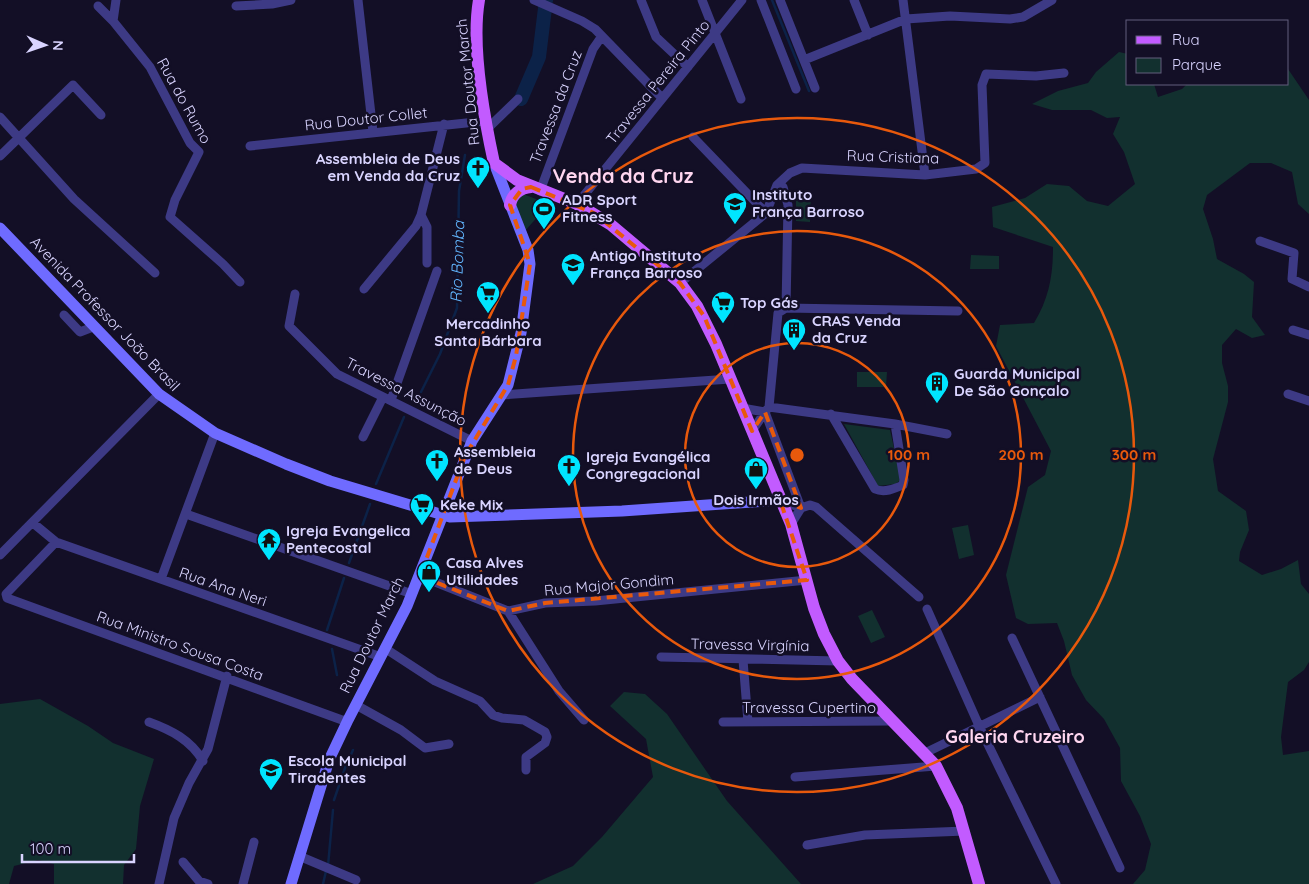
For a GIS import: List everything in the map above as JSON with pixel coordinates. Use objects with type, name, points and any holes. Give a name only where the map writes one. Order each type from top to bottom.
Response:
[{"type":"main road","name":"Rua Doutor March","points":[[291,884],[322,780],[348,720],[384,653],[420,576],[472,441],[508,385],[516,356],[529,278],[528,250],[494,163],[486,125],[477,29],[479,0]]},
{"type":"main road","points":[[494,163],[513,178],[576,204],[610,224],[680,283],[704,316],[791,524],[824,634],[838,661],[852,679],[936,766],[949,790],[965,831],[979,884]]},
{"type":"main road","points":[[510,205],[512,198],[519,191],[536,189]]},
{"type":"main road","name":"Avenida Professor João Brasil","points":[[0,228],[159,394],[215,433],[330,481],[442,516],[481,518],[780,500]]},
{"type":"street","points":[[113,21],[116,0]]},
{"type":"street","points":[[236,6],[272,4],[291,0]]},
{"type":"street","points":[[358,0],[373,132]]},
{"type":"street","points":[[641,0],[656,37],[688,67]]},
{"type":"street","points":[[702,0],[741,99]]},
{"type":"street","name":"Travessa Pereira Pinto","points":[[576,204],[742,0]]},
{"type":"street","points":[[761,0],[796,89]]},
{"type":"street","points":[[780,0],[815,88]]},
{"type":"street","points":[[854,0],[868,35]]},
{"type":"street","points":[[903,0],[925,175]]},
{"type":"street","points":[[804,60],[906,19],[950,16],[1010,19],[1023,17],[1052,0]]},
{"type":"street","points":[[546,3],[582,21],[602,36],[662,98]]},
{"type":"street","points":[[98,6],[113,21]]},
{"type":"street","name":"Rua do Rumo","points":[[113,21],[146,60],[190,143],[199,152],[175,200],[170,217],[223,264],[240,282]]},
{"type":"street","name":"Travessa da Cruz","points":[[536,189],[593,49],[602,36]]},
{"type":"street","name":"Rua Cristiana","points":[[680,283],[766,213],[777,185],[790,173],[802,168],[925,175],[976,169],[985,163],[982,85],[986,74],[1036,76],[1064,73]]},
{"type":"street","points":[[0,156],[73,85],[100,115]]},
{"type":"street","points":[[486,125],[518,99]]},
{"type":"street","points":[[0,117],[74,199],[155,273]]},
{"type":"street","points":[[364,289],[416,226],[421,215],[444,124]]},
{"type":"street","name":"Rua Doutor Collet","points":[[250,146],[444,124],[486,125]]},
{"type":"street","points":[[693,137],[766,213]]},
{"type":"street","points":[[783,188],[788,205],[786,308]]},
{"type":"street","points":[[421,215],[427,227],[427,264]]},
{"type":"street","points":[[1260,241],[1294,253],[1292,279],[1309,287]]},
{"type":"street","points":[[363,437],[387,398],[437,271]]},
{"type":"street","name":"Travessa Assunção","points":[[295,294],[289,319],[291,329],[336,374],[472,441]]},
{"type":"street","points":[[801,508],[767,409],[778,313],[786,308],[958,311]]},
{"type":"street","points":[[64,315],[80,332],[93,327]]},
{"type":"street","points":[[1292,330],[1309,335]]},
{"type":"street","points":[[501,396],[730,379]]},
{"type":"street","points":[[0,555],[159,394]]},
{"type":"street","points":[[1288,394],[1309,401]]},
{"type":"street","points":[[742,408],[831,414],[948,434]]},
{"type":"street","points":[[752,431],[767,409]]},
{"type":"street","points":[[831,414],[874,490],[878,491],[894,489],[902,485],[904,480],[895,424]]},
{"type":"street","points":[[161,579],[215,433]]},
{"type":"street","points":[[780,500],[801,508],[810,505],[816,507],[919,597]]},
{"type":"street","points":[[791,524],[801,508]]},
{"type":"street","points":[[186,514],[412,594]]},
{"type":"street","name":"Rua Ana Neri","points":[[33,523],[56,542],[384,653],[444,686],[480,700],[493,715],[502,718],[524,720],[547,734],[547,740],[526,757],[526,770]]},
{"type":"street","name":"Rua Ministro Sousa Costa","points":[[56,542],[6,594],[7,598],[227,676],[342,720],[348,720]]},
{"type":"street","points":[[420,576],[508,611],[559,691],[584,720]]},
{"type":"street","name":"Rua Major Gondim","points":[[508,611],[545,603],[595,601],[807,580]]},
{"type":"street","points":[[927,609],[980,728],[1056,884]]},
{"type":"street","points":[[1012,638],[1120,868]]},
{"type":"street","name":"Travessa Virgínia","points":[[662,657],[838,661]]},
{"type":"street","points":[[743,660],[748,722]]},
{"type":"street","points":[[159,884],[174,818],[189,783],[208,749],[227,676]]},
{"type":"street","points":[[925,754],[1040,697]]},
{"type":"street","points":[[356,705],[401,730],[425,748],[449,744]]},
{"type":"street","name":"Travessa Cupertino","points":[[723,722],[894,721]]},
{"type":"street","points":[[149,722],[184,738],[197,751],[203,761]]},
{"type":"street","points":[[795,777],[936,766]]},
{"type":"street","points":[[807,845],[866,835],[965,831]]},
{"type":"street","points":[[243,884],[254,842]]},
{"type":"street","points":[[299,856],[356,880]]},
{"type":"street","points":[[183,862],[199,881],[208,884]]},
{"type":"highlighted area","points":[[531,187],[594,213],[680,283],[704,316],[752,431],[765,412],[801,508],[780,500],[807,580],[545,603],[508,611],[420,576],[465,456],[508,385],[516,356],[530,264],[510,205],[522,189]]},
{"type":"green space","points":[[1119,52],[1126,54],[1126,85],[1154,85],[1158,97],[1182,89],[1186,85],[1289,85],[1289,70],[1309,100],[1309,214],[1298,204],[1292,172],[1271,163],[1250,163],[1207,195],[1203,209],[1213,239],[1217,259],[1244,274],[1254,282],[1252,317],[1265,335],[1252,338],[1236,329],[1222,345],[1222,363],[1228,386],[1228,402],[1213,459],[1218,491],[1246,511],[1249,530],[1240,552],[1239,561],[1262,575],[1281,569],[1298,560],[1301,584],[1309,594],[1309,662],[1304,670],[1288,682],[1281,737],[1283,755],[1309,751],[1309,884],[1133,884],[1145,870],[1151,844],[1140,816],[1121,781],[1120,748],[1104,719],[1086,700],[1072,675],[1064,641],[1057,623],[1028,624],[1016,618],[1006,575],[1028,487],[1045,475],[1051,451],[996,346],[1000,325],[1034,323],[1047,296],[1052,268],[1053,247],[993,227],[992,207],[1025,198],[1047,184],[1069,186],[1087,201],[1108,206],[1135,184],[1124,152],[1113,134],[1120,117],[1107,118],[1091,110],[1052,110],[1032,104],[1058,91],[1088,83],[1096,72]]},
{"type":"green space","points":[[796,192],[811,192],[810,222],[796,221]]},
{"type":"green space","points":[[523,194],[549,204],[524,232],[515,208],[515,201]]},
{"type":"green space","points":[[971,255],[999,256],[999,269],[970,269]]},
{"type":"green space","points":[[857,372],[887,372],[886,387],[857,387]]},
{"type":"green space","points":[[844,424],[890,430],[901,480],[895,484],[878,486]]},
{"type":"green space","points":[[968,525],[974,555],[959,559],[952,528]]},
{"type":"green space","points":[[872,610],[885,637],[871,643],[858,616]]},
{"type":"green space","points":[[624,692],[645,694],[667,714],[727,801],[801,884],[533,884],[573,866],[602,837],[653,777],[646,739],[610,706]]},
{"type":"green space","points":[[40,699],[88,726],[113,743],[154,759],[140,806],[136,849],[124,865],[123,884],[54,884],[54,864],[38,860],[14,866],[9,884],[0,884],[0,704]]},
{"type":"waterway","name":"Rio Bomba","points":[[521,99],[539,57],[546,0]]},
{"type":"waterway","points":[[772,0],[809,91]]},
{"type":"waterway","name":"Rio Bomba","points":[[421,392],[440,354],[457,308],[459,191],[465,155]]},
{"type":"waterway","name":"Rio Bomba","points":[[376,484],[404,417]]},
{"type":"waterway","name":"Rio Bomba","points":[[349,563],[370,504]]},
{"type":"waterway","name":"Rio Bomba","points":[[327,630],[344,578]]},
{"type":"waterway","name":"Rio Bomba","points":[[332,649],[337,675]]},
{"type":"waterway","name":"Rio Bomba","points":[[334,800],[353,750]]},
{"type":"waterway","name":"Rio Bomba","points":[[328,866],[333,810]]},
{"type":"waterway","name":"Rio Bomba","points":[[323,884],[326,871]]},
{"type":"place","name":"Assembleia de Deus em Venda da Cruz","points":[[478,189]]},
{"type":"place","name":"Instituto França Barroso","points":[[735,225]]},
{"type":"place","name":"ADR Sport Fitness","points":[[544,230]]},
{"type":"place","name":"Antigo Instituto França Barroso","points":[[573,286]]},
{"type":"place","name":"Mercadinho Santa Bárbara","points":[[488,314]]},
{"type":"place","name":"Top Gás","points":[[723,324]]},
{"type":"place","name":"CRAS Venda da Cruz","points":[[794,351]]},
{"type":"place","name":"Guarda Municipal De São Gonçalo","points":[[937,404]]},
{"type":"place","name":"Assembleia de Deus","points":[[437,482]]},
{"type":"place","name":"Igreja Evangélica Congregacional","points":[[569,487]]},
{"type":"place","name":"Dois Irmãos","points":[[756,490]]},
{"type":"place","name":"Keke Mix","points":[[422,526]]},
{"type":"place","name":"Igreja Evangelica Pentecostal","points":[[269,561]]},
{"type":"place","name":"Casa Alves Utilidades","points":[[429,593]]},
{"type":"place","name":"Escola Municipal Tiradentes","points":[[271,791]]},
{"type":"district","name":"Venda da Cruz","points":[[623,176]]},
{"type":"district","name":"Galeria Cruzeiro","points":[[1015,737]]}]
